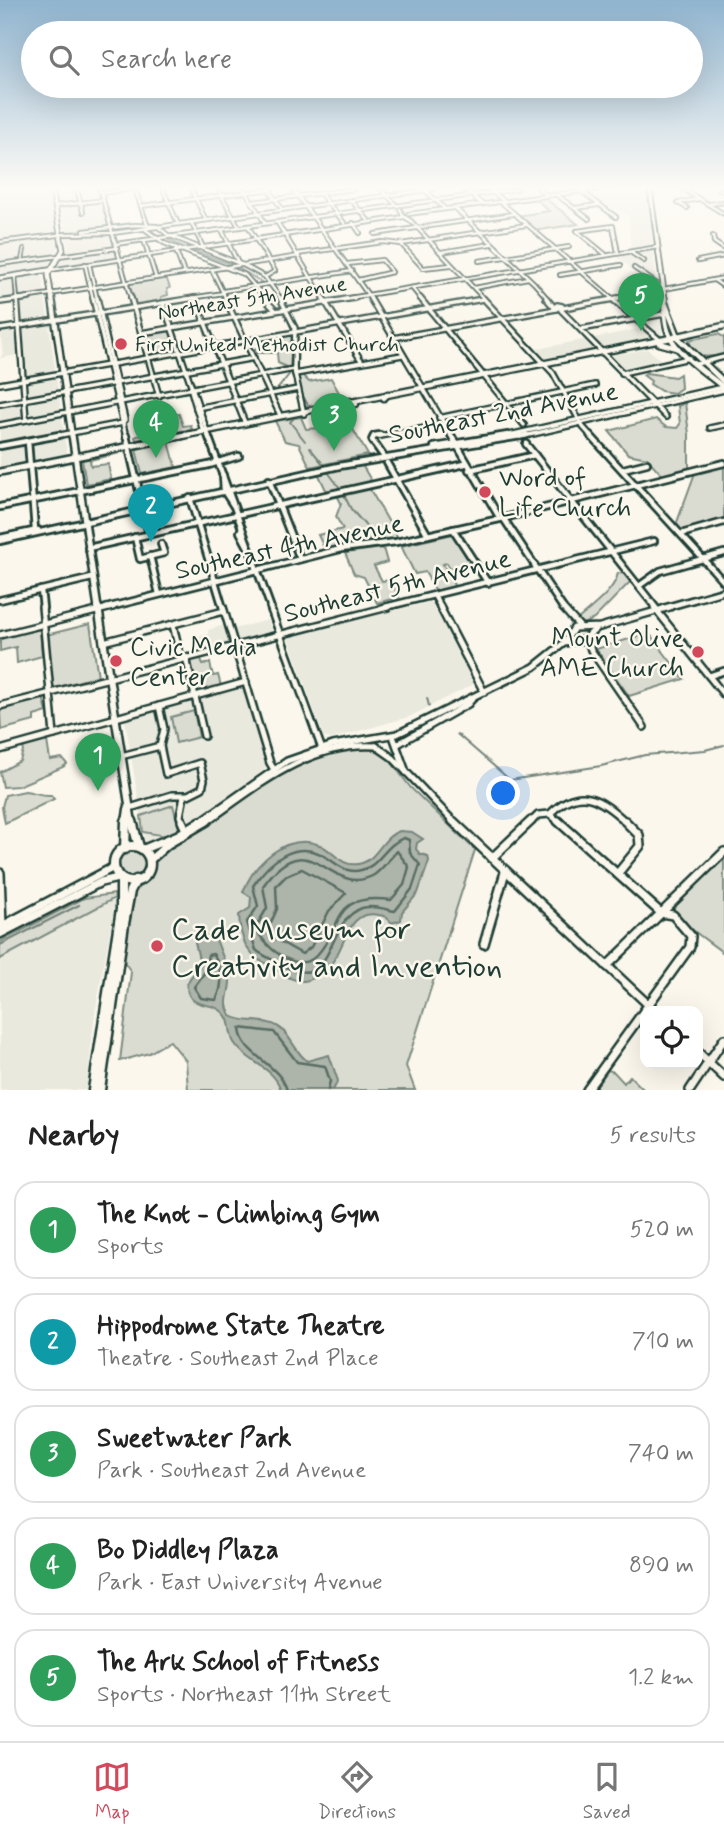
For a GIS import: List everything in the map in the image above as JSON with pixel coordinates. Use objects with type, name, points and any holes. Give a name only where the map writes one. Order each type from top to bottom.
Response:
[{"type":"highway","points":[[657,240],[659,272],[675,338],[724,387]]},
{"type":"highway","points":[[665,303],[664,314],[683,352]]},
{"type":"highway","points":[[673,327],[682,331],[698,332]]},
{"type":"highway","points":[[675,338],[723,329]]},
{"type":"highway","points":[[675,338],[723,329]]},
{"type":"highway","points":[[659,342],[671,345],[699,363]]},
{"type":"main road","points":[[0,278],[49,270],[61,256],[63,240]]},
{"type":"main road","points":[[49,270],[74,457],[128,809],[141,848],[150,860],[146,872],[136,880],[130,891],[107,1022],[100,1090]]},
{"type":"main road","points":[[0,471],[675,338]]},
{"type":"main road","points":[[245,423],[304,412]]},
{"type":"main road","points":[[93,1090],[121,909],[119,879],[114,867],[128,839],[125,817],[128,809]]},
{"type":"main road","points":[[125,849],[141,848]]},
{"type":"main road","points":[[119,879],[136,880]]},
{"type":"street","points":[[115,240],[158,395]]},
{"type":"street","points":[[0,264],[61,256],[144,240],[156,278]]},
{"type":"street","points":[[158,240],[245,275],[275,310]]},
{"type":"street","points":[[180,240],[241,264],[265,277],[287,308],[295,332],[295,372],[304,412]]},
{"type":"street","points":[[198,240],[200,248]]},
{"type":"street","points":[[228,240],[241,264]]},
{"type":"street","points":[[49,270],[256,240],[275,272],[265,277]]},
{"type":"street","points":[[288,240],[362,362]]},
{"type":"street","points":[[330,240],[368,295],[469,470],[568,616],[587,636],[591,650]]},
{"type":"street","points":[[0,302],[269,261],[336,248],[428,240],[545,364],[580,421],[724,582]]},
{"type":"street","points":[[488,240],[666,417]]},
{"type":"street","points":[[543,240],[659,342]]},
{"type":"street","points":[[588,240],[606,255]]},
{"type":"street","points":[[616,240],[618,253]]},
{"type":"street","points":[[401,244],[424,269],[452,265]]},
{"type":"street","points":[[440,252],[492,244]]},
{"type":"street","points":[[479,261],[569,247]]},
{"type":"street","name":"Northeast 5th Avenue","points":[[141,333],[658,247]]},
{"type":"street","points":[[22,261],[24,249]]},
{"type":"street","points":[[176,251],[184,273]]},
{"type":"street","points":[[630,251],[644,261]]},
{"type":"street","points":[[698,261],[724,256]]},
{"type":"street","points":[[346,264],[382,260],[392,272],[358,280]]},
{"type":"street","points":[[87,265],[149,534]]},
{"type":"street","points":[[560,275],[621,265]]},
{"type":"street","points":[[634,268],[663,288]]},
{"type":"street","points":[[212,269],[280,415]]},
{"type":"street","points":[[0,329],[352,271]]},
{"type":"street","points":[[15,276],[26,420]]},
{"type":"street","points":[[473,288],[528,278]]},
{"type":"street","points":[[392,337],[724,278]]},
{"type":"street","points":[[714,280],[724,287]]},
{"type":"street","points":[[412,288],[524,425]]},
{"type":"street","points":[[195,298],[245,423]]},
{"type":"street","points":[[0,384],[484,299]]},
{"type":"street","points":[[163,303],[223,475],[229,503],[233,505],[242,528],[240,532],[250,550],[322,750]]},
{"type":"street","points":[[580,329],[664,314]]},
{"type":"street","points":[[0,425],[262,375],[402,355]]},
{"type":"street","points":[[0,404],[254,358]]},
{"type":"street","points":[[621,373],[689,358]]},
{"type":"street","points":[[699,363],[724,358]]},
{"type":"street","points":[[439,418],[595,385]]},
{"type":"street","name":"Southeast 2nd Avenue","points":[[84,521],[301,473],[580,421],[724,387]]},
{"type":"street","points":[[198,408],[298,389]]},
{"type":"street","points":[[0,446],[123,422]]},
{"type":"street","points":[[428,535],[372,440],[374,436],[443,425]]},
{"type":"street","points":[[710,428],[724,425]]},
{"type":"street","points":[[28,441],[36,530]]},
{"type":"street","points":[[526,444],[724,695]]},
{"type":"street","points":[[0,507],[239,456]]},
{"type":"street","points":[[469,470],[535,456]]},
{"type":"street","points":[[622,469],[647,463]]},
{"type":"street","name":"Southeast 4th Avenue","points":[[0,635],[300,559],[428,535],[724,463]]},
{"type":"street","points":[[88,548],[466,464]]},
{"type":"street","points":[[269,480],[300,559]]},
{"type":"street","points":[[190,498],[275,771]]},
{"type":"street","points":[[0,540],[84,521]]},
{"type":"street","points":[[0,540],[84,521]]},
{"type":"street","points":[[681,534],[724,522]]},
{"type":"street","points":[[453,529],[488,583]]},
{"type":"street","points":[[135,537],[140,559],[164,553],[157,532]]},
{"type":"street","name":"Southeast 5th Avenue","points":[[0,706],[372,609],[435,597],[654,541]]},
{"type":"street","points":[[639,586],[651,575],[724,554]]},
{"type":"street","points":[[150,556],[159,594]]},
{"type":"street","points":[[0,600],[92,578]]},
{"type":"street","points":[[41,590],[54,735]]},
{"type":"street","points":[[150,860],[162,848],[275,771],[322,750],[393,735],[539,664],[564,643],[572,631],[600,627],[724,591]]},
{"type":"street","points":[[435,597],[484,692]]},
{"type":"street","points":[[102,642],[224,611]]},
{"type":"street","points":[[568,616],[572,631],[591,650],[644,727]]},
{"type":"street","points":[[173,625],[196,696],[204,736]]},
{"type":"street","points":[[564,643],[587,636],[600,627]]},
{"type":"street","points":[[709,676],[724,671]]},
{"type":"street","points":[[0,750],[246,682]]},
{"type":"street","points":[[386,753],[468,704],[473,697]]},
{"type":"street","points":[[128,809],[172,795],[184,796],[202,788],[204,780],[200,763],[166,774],[160,746],[164,729],[159,706]]},
{"type":"street","points":[[393,735],[408,776]]},
{"type":"street","points":[[376,746],[379,737]]},
{"type":"street","points":[[322,750],[356,745],[376,746],[386,753],[505,871],[649,1006]]},
{"type":"street","points":[[120,757],[160,746]]},
{"type":"street","points":[[492,858],[538,815],[550,814],[564,799],[573,795],[584,796],[607,806],[639,835],[640,846],[618,873]]},
{"type":"street","points":[[184,796],[180,816],[186,831]]},
{"type":"street","points":[[550,814],[661,913],[673,915],[685,928],[690,947],[654,1006]]},
{"type":"street","points":[[141,848],[186,831]]},
{"type":"street","points":[[607,966],[724,852]]},
{"type":"street","points":[[1,929],[114,867]]},
{"type":"street","points":[[484,944],[505,871]]},
{"type":"street","points":[[0,873],[1,929]]},
{"type":"street","points":[[1,929],[101,882],[119,879]]},
{"type":"street","points":[[587,1090],[640,1024]]},
{"type":"street","points":[[690,1090],[724,1040]]},
{"type":"street","points":[[703,1057],[724,1077]]},
{"type":"shaded area","points":[[0,240],[56,240],[56,258],[45,269],[0,276]]},
{"type":"shaded area","points":[[66,240],[112,240],[117,259],[57,266],[66,256]]},
{"type":"shaded area","points":[[630,240],[652,240],[662,336],[547,360],[537,349],[649,327],[640,319],[656,316],[637,296],[654,286],[614,255],[631,250]]},
{"type":"shaded area","points":[[42,275],[67,455],[0,467],[0,405],[22,401],[18,355],[0,358],[3,354],[0,331],[22,326],[19,298],[0,301],[0,280]]},
{"type":"shaded area","points":[[166,277],[170,288],[167,289],[168,295],[161,297],[161,302],[136,306],[129,283]]},
{"type":"shaded area","points":[[170,329],[178,351],[150,356],[143,333]]},
{"type":"shaded area","points":[[718,334],[724,337],[724,354],[702,356],[691,347],[689,340]]},
{"type":"shaded area","points":[[292,335],[290,369],[278,363],[277,353],[256,353],[254,349],[262,347],[259,341]]},
{"type":"shaded area","points":[[648,349],[664,363],[621,370],[608,356]]},
{"type":"shaded area","points":[[646,373],[675,377],[680,374],[681,388],[674,393],[661,391],[650,384],[651,381],[643,375]]},
{"type":"shaded area","points":[[298,375],[302,375],[309,382],[331,378],[343,400],[304,407]]},
{"type":"shaded area","points":[[685,403],[689,468],[662,475],[647,458],[628,454],[609,431],[656,419],[666,427],[677,428],[680,424],[678,406]]},
{"type":"shaded area","points":[[179,414],[183,426],[191,425],[192,429],[136,440],[135,437],[152,430],[150,419]]},
{"type":"shaded area","points":[[301,417],[306,429],[351,426],[368,455],[310,467],[299,444],[285,441],[275,421]]},
{"type":"shaded area","points":[[169,442],[176,467],[142,474],[136,449]]},
{"type":"shaded area","points":[[120,453],[90,460],[91,466],[108,464],[111,479],[86,484],[82,460]]},
{"type":"shaded area","points":[[362,465],[372,482],[327,492],[318,473]]},
{"type":"shaded area","points":[[724,466],[724,520],[683,532],[676,525],[695,473]]},
{"type":"shaded area","points":[[368,486],[398,538],[325,550],[318,535],[343,529],[336,517],[341,503],[336,493]]},
{"type":"shaded area","points":[[453,534],[470,563],[450,568],[447,563],[443,564],[454,585],[452,589],[437,593],[425,572],[415,574],[401,546]]},
{"type":"shaded area","points":[[383,548],[387,562],[374,566],[382,581],[391,580],[399,597],[377,603],[364,577],[354,574],[345,553]]},
{"type":"shaded area","points":[[618,573],[626,574],[631,581],[594,619],[581,625],[577,620],[607,593]]},
{"type":"shaded area","points":[[431,602],[474,684],[409,717],[331,739],[324,737],[287,635]]},
{"type":"shaded area","points":[[268,620],[272,633],[200,652],[196,637],[208,634],[208,630],[224,625],[226,631]]},
{"type":"shaded area","points":[[90,624],[98,676],[51,689],[46,635]]},
{"type":"shaded area","points":[[40,629],[42,656],[17,663],[16,647],[0,651],[0,638]]},
{"type":"shaded area","points":[[649,633],[684,679],[629,696],[596,649]]},
{"type":"shaded area","points":[[200,656],[203,665],[210,663],[213,676],[218,675],[221,686],[198,692],[189,660]]},
{"type":"shaded area","points":[[244,687],[267,764],[265,769],[198,818],[146,846],[125,720]]},
{"type":"shaded area","points":[[43,697],[47,712],[34,716],[34,721],[1,730],[0,712],[5,707]]},
{"type":"shaded area","points":[[194,711],[199,737],[176,743],[171,717]]},
{"type":"shaded area","points":[[47,741],[50,760],[62,758],[67,764],[18,786],[3,787],[0,772],[20,761],[24,747]]},
{"type":"shaded area","points":[[370,748],[389,759],[411,788],[475,850],[406,1066],[415,1090],[188,1090],[186,1061],[170,1041],[149,1053],[120,1061],[131,972],[124,956],[126,922],[134,890],[153,860],[260,786],[302,762],[347,749]]},
{"type":"shaded area","points":[[25,791],[51,795],[54,799],[5,823],[2,807],[5,795]]},
{"type":"shaded area","points":[[173,805],[179,829],[166,836],[143,832],[141,816]]},
{"type":"shaded area","points":[[132,851],[142,854],[145,864],[142,874],[132,877],[122,874],[119,864],[122,854]]},
{"type":"shaded area","points":[[724,857],[722,952],[687,925],[673,908]]},
{"type":"shaded area","points":[[114,894],[115,898],[0,959],[0,942],[84,898]]},
{"type":"shaded area","points":[[116,898],[95,1013],[86,1090],[0,1090],[0,959]]},
{"type":"shaded area","points":[[608,1070],[614,1072],[624,1083],[630,1076],[644,1090],[593,1090]]},
{"type":"water","points":[[400,831],[412,832],[423,839],[417,843],[416,849],[420,854],[428,856],[429,861],[418,893],[402,912],[401,920],[392,923],[379,915],[368,914],[360,917],[331,964],[319,975],[304,981],[288,977],[253,956],[243,938],[239,915],[250,908],[251,897],[243,892],[263,861],[284,847],[307,842],[320,845],[342,861],[358,864],[365,862],[388,838]]},
{"type":"water","points":[[206,936],[216,939],[227,967],[230,983],[227,1003],[231,1016],[277,1026],[307,1061],[329,1055],[338,1081],[333,1090],[281,1090],[272,1075],[235,1044],[224,1014],[191,998],[187,984],[200,964],[195,942]]},
{"type":"waterway","points":[[169,240],[186,248]]},
{"type":"waterway","points":[[195,251],[230,264]]},
{"type":"waterway","points":[[237,267],[263,283]]},
{"type":"waterway","points":[[284,312],[293,331]]},
{"type":"waterway","points":[[291,368],[293,335]]},
{"type":"waterway","points":[[276,391],[291,372]]},
{"type":"waterway","points":[[302,394],[308,405]]},
{"type":"waterway","points":[[294,418],[290,422],[305,441]]},
{"type":"waterway","points":[[310,448],[323,464]]},
{"type":"waterway","points":[[328,472],[340,488]]},
{"type":"waterway","points":[[343,493],[351,509],[377,539]]},
{"type":"waterway","points":[[427,698],[429,706]]},
{"type":"waterway","points":[[457,734],[510,780],[601,766],[645,755],[705,750],[724,745]]},
{"type":"waterway","points":[[0,945],[79,905]]},
{"type":"place","name":"The Ark School of Fitness","points":[[641,331]]},
{"type":"place","name":"First United Methodist Church","points":[[121,344]]},
{"type":"place","name":"Sweetwater Park","points":[[334,451]]},
{"type":"place","name":"Bo Diddley Plaza","points":[[156,458]]},
{"type":"place","name":"Word of Life Church","points":[[485,492]]},
{"type":"place","name":"Hippodrome State Theatre","points":[[151,542]]},
{"type":"place","name":"Mount Olive AME Church","points":[[698,652]]},
{"type":"place","name":"Civic Media Center","points":[[116,661]]},
{"type":"place","name":"The Knot - Climbing Gym","points":[[98,791]]},
{"type":"place","name":"Cade Museum for Creativity and Invention","points":[[157,946]]}]
